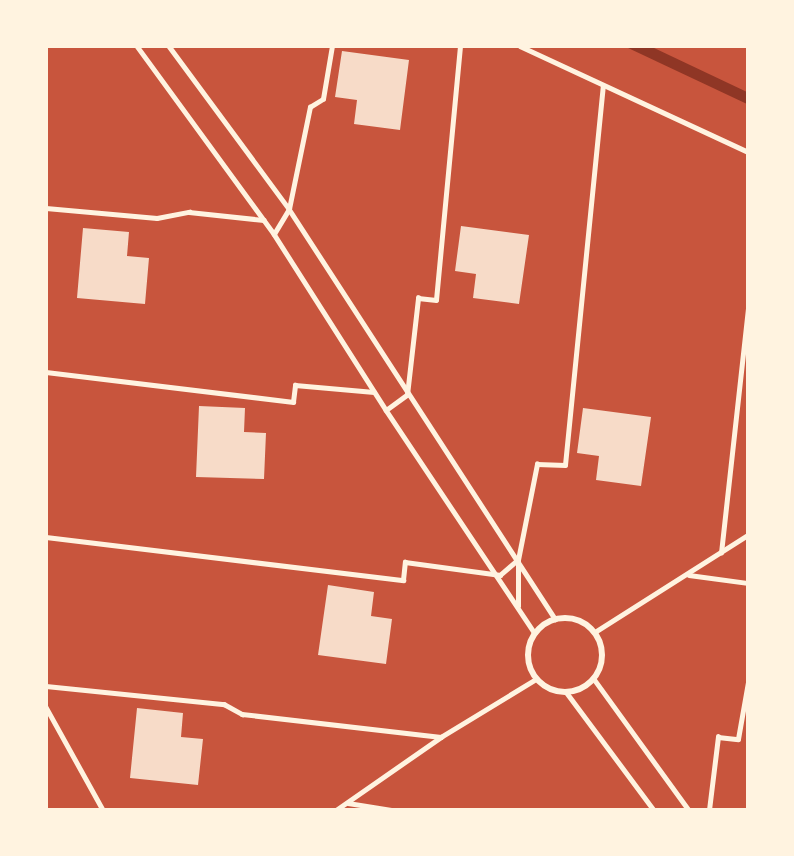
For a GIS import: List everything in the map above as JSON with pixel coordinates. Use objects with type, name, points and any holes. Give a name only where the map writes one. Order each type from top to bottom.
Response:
[{"type":"street","points":[[555,619],[577,619],[596,632],[603,656],[594,680],[567,693],[544,687],[536,679],[528,656],[535,633],[555,619]]},
{"type":"lane","points":[[137,46],[274,234],[374,392],[500,576],[535,633]]},
{"type":"lane","points":[[169,46],[289,209],[407,395],[555,619]]},
{"type":"lane","points":[[274,234],[289,209],[310,107],[323,99],[332,46]]},
{"type":"lane","points":[[386,410],[407,395],[418,298],[436,300],[460,46]]},
{"type":"lane","points":[[520,46],[747,152]]},
{"type":"lane","points":[[518,607],[518,560],[537,464],[565,465],[603,86]]},
{"type":"lane","points":[[46,208],[158,218],[189,212],[264,220]]},
{"type":"lane","points":[[721,553],[747,309]]},
{"type":"lane","points":[[46,372],[293,402],[295,386],[374,392]]},
{"type":"lane","points":[[596,632],[689,575],[747,535]]},
{"type":"lane","points":[[46,537],[403,580],[405,562],[500,576]]},
{"type":"lane","points":[[500,576],[518,560]]},
{"type":"lane","points":[[689,575],[747,583]]},
{"type":"lane","points":[[336,810],[441,736],[536,679]]},
{"type":"lane","points":[[594,680],[689,810]]},
{"type":"lane","points":[[709,810],[718,737],[738,738],[747,682]]},
{"type":"lane","points":[[46,686],[224,704],[242,714],[441,736]]},
{"type":"lane","points":[[567,693],[654,810]]},
{"type":"lane","points":[[46,706],[103,810]]},
{"type":"lane","points":[[348,802],[392,810]]},
{"type":"shaded area","points":[[626,47],[652,47],[747,92],[747,104]]},
{"type":"building","points":[[342,51],[409,60],[400,130],[354,124],[357,100],[335,97]]},
{"type":"building","points":[[461,226],[529,235],[519,304],[473,298],[476,274],[455,271]]},
{"type":"building","points":[[83,228],[129,232],[127,256],[149,258],[145,304],[77,298]]},
{"type":"building","points":[[199,406],[245,408],[244,432],[266,433],[264,479],[196,477]]},
{"type":"building","points":[[583,408],[651,417],[641,486],[596,480],[599,456],[577,453]]},
{"type":"building","points":[[328,585],[374,592],[371,616],[392,619],[386,664],[318,655]]},
{"type":"building","points":[[137,708],[183,713],[181,737],[203,739],[198,785],[130,778]]}]
